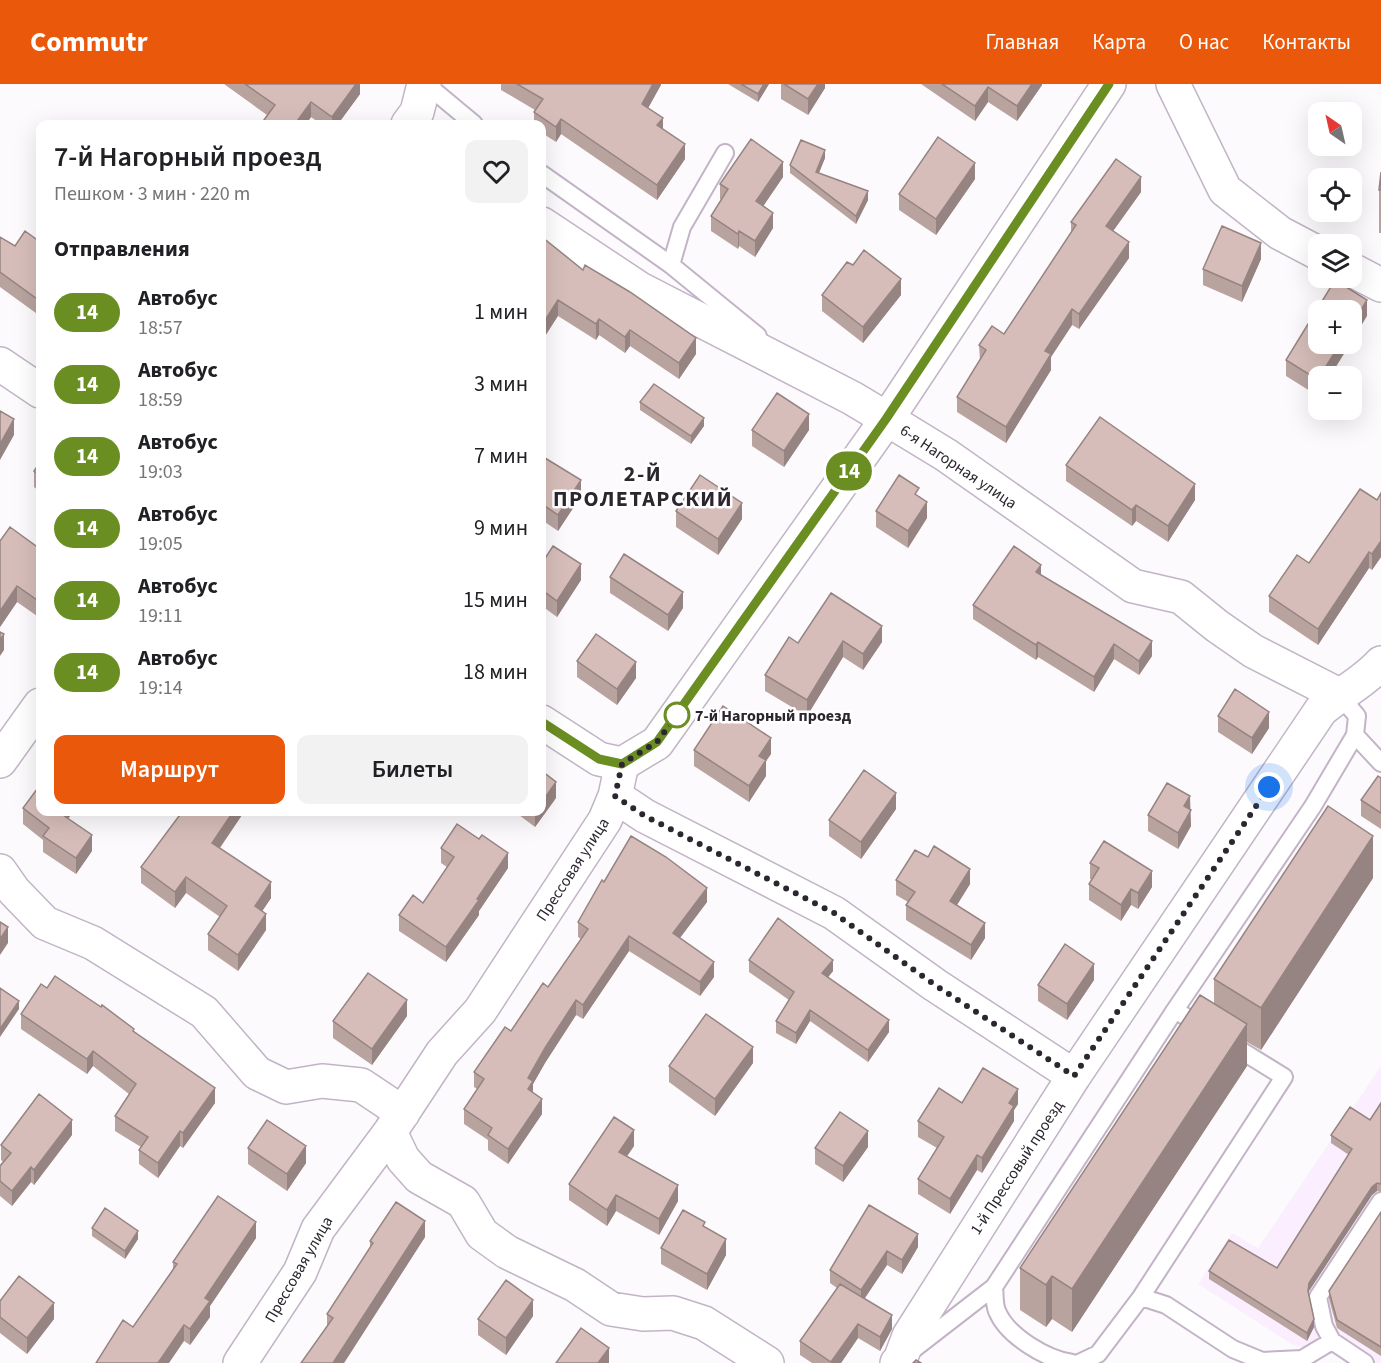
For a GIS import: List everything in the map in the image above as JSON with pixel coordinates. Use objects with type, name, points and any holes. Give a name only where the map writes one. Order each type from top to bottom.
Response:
[{"type":"street","points":[[546,725],[599,759],[622,764],[657,742],[886,419],[1109,84]]},
{"type":"street","points":[[1173,84],[1225,190],[1280,233],[1308,248]]},
{"type":"street","name":"6-я Нагорная улица","points":[[546,227],[640,289],[852,398],[946,456],[1133,586],[1181,597],[1253,651],[1339,695]]},
{"type":"street","points":[[1362,275],[1381,285]]},
{"type":"street","points":[[0,364],[36,388]]},
{"type":"street","name":"1-й Прессовый проезд","points":[[898,1361],[909,1336],[1074,1076],[1321,710],[1339,695],[1370,676],[1381,663]]},
{"type":"street","points":[[0,761],[36,711]]},
{"type":"street","name":"Прессовая улица","points":[[240,1363],[300,1272],[318,1229],[396,1122],[442,1053],[480,1011],[605,820],[615,796],[622,764]]},
{"type":"street","points":[[615,796],[645,816],[834,913],[935,985],[1074,1076]]},
{"type":"street","points":[[0,871],[14,891],[45,923],[93,943],[204,1012],[257,1073],[286,1087],[321,1081],[360,1085],[396,1122],[403,1159],[419,1177],[463,1202],[482,1234],[507,1252],[574,1285],[611,1309],[643,1314],[673,1313],[704,1323],[767,1363]]},
{"type":"lane","points":[[420,106],[462,120]]},
{"type":"lane","points":[[671,265],[682,227],[725,153]]},
{"type":"lane","points":[[546,177],[671,265],[760,338],[767,356]]},
{"type":"lane","points":[[898,1361],[994,1287],[1175,1010],[1313,806],[1355,735],[1357,716],[1339,695]]},
{"type":"lane","points":[[1355,735],[1381,763]]},
{"type":"lane","points":[[1080,1363],[1098,1354],[1141,1297],[1284,1077],[1175,1010]]},
{"type":"lane","points":[[1365,1363],[1332,1341],[1324,1326],[1318,1297],[1381,1201]]},
{"type":"lane","points":[[994,1287],[997,1310],[1010,1332],[1057,1360],[1072,1363]]},
{"type":"lane","points":[[1141,1297],[1166,1305],[1233,1349],[1262,1361],[1302,1359],[1332,1341]]},
{"type":"shaded area","points":[[1381,1066],[1381,1363],[1347,1363],[1334,1355],[1293,1345],[1198,1284],[1232,1233],[1258,1248]]},
{"type":"building","points":[[245,84],[356,84],[332,117],[311,102],[298,120],[264,120],[275,105]]},
{"type":"building","points":[[517,84],[653,84],[642,104],[663,118],[657,125],[685,144],[657,185],[561,119],[556,127],[534,112],[543,99]]},
{"type":"building","points":[[741,84],[764,84],[758,94]]},
{"type":"building","points":[[784,84],[818,84],[808,99]]},
{"type":"building","points":[[942,84],[1032,84],[1017,106],[988,87],[975,106]]},
{"type":"building","points":[[938,137],[975,163],[936,219],[899,194]]},
{"type":"building","points":[[751,139],[783,162],[756,201],[773,213],[755,241],[739,231],[738,234],[711,216],[728,189],[720,184]]},
{"type":"building","points":[[801,140],[825,150],[816,172],[868,191],[856,216],[790,165]]},
{"type":"building","points":[[1116,159],[1141,177],[1106,226],[1129,242],[1079,314],[1072,309],[1045,351],[1051,354],[1006,427],[957,397],[986,350],[979,345],[992,326],[1004,334],[1076,225],[1071,222]]},
{"type":"building","points":[[1222,226],[1261,243],[1242,286],[1203,269]]},
{"type":"building","points":[[25,231],[36,239],[36,298],[0,272],[0,237],[15,246]]},
{"type":"building","points":[[546,240],[583,270],[585,265],[630,292],[696,338],[679,363],[630,330],[625,337],[599,319],[596,324],[558,300],[546,319]]},
{"type":"building","points":[[864,250],[901,279],[863,327],[822,295],[847,262],[853,265]]},
{"type":"building","points":[[1330,288],[1348,288],[1367,300],[1362,308],[1362,300],[1323,300]]},
{"type":"building","points":[[1308,324],[1308,354],[1334,354],[1326,366],[1308,366],[1308,374],[1286,360]]},
{"type":"building","points":[[654,384],[704,418],[691,436],[640,402]]},
{"type":"building","points":[[777,393],[809,414],[784,451],[752,430]]},
{"type":"building","points":[[0,411],[14,419],[0,444]]},
{"type":"building","points":[[1100,417],[1195,484],[1168,526],[1136,505],[1132,510],[1066,465]]},
{"type":"building","points":[[546,459],[581,480],[558,515],[546,507]]},
{"type":"building","points":[[700,475],[742,503],[718,539],[676,511]]},
{"type":"building","points":[[899,475],[919,488],[915,494],[927,502],[908,531],[876,511]]},
{"type":"building","points":[[1360,489],[1377,500],[1381,493],[1381,541],[1372,554],[1369,552],[1318,629],[1269,596],[1297,555],[1309,563]]},
{"type":"building","points":[[10,527],[36,546],[36,599],[17,586],[0,611],[0,541]]},
{"type":"building","points":[[553,546],[581,564],[557,601],[546,593],[546,557]]},
{"type":"building","points":[[1014,546],[1041,565],[1036,572],[1152,641],[1139,661],[1114,644],[1094,677],[1038,642],[1036,645],[973,605]]},
{"type":"building","points":[[624,554],[683,592],[668,615],[610,577]]},
{"type":"building","points":[[831,593],[882,626],[863,654],[843,641],[807,700],[765,675],[789,637],[798,643]]},
{"type":"building","points":[[596,634],[636,662],[617,689],[577,661]]},
{"type":"building","points":[[1235,689],[1269,712],[1252,738],[1218,716]]},
{"type":"building","points":[[723,706],[771,738],[759,756],[766,760],[749,786],[694,750]]},
{"type":"building","points":[[864,770],[896,793],[861,842],[829,820]]},
{"type":"building","points":[[546,774],[556,782],[546,796]]},
{"type":"building","points":[[1378,776],[1381,778],[1381,813],[1361,800]]},
{"type":"building","points":[[1167,783],[1190,796],[1184,806],[1191,810],[1178,833],[1148,815]]},
{"type":"building","points":[[36,790],[36,816],[64,816],[92,835],[76,858],[43,836],[49,828],[23,808]]},
{"type":"building","points":[[1328,806],[1373,836],[1261,1008],[1214,979]]},
{"type":"building","points":[[179,816],[230,816],[212,843],[271,882],[255,906],[266,914],[238,955],[208,934],[227,906],[186,877],[175,892],[141,867]]},
{"type":"building","points":[[457,824],[479,839],[482,835],[508,853],[446,947],[399,915],[413,895],[423,903],[454,857],[441,848]]},
{"type":"building","points":[[631,836],[666,857],[707,888],[673,933],[714,962],[700,982],[629,936],[583,1005],[576,1000],[545,1048],[528,1078],[533,1081],[528,1089],[542,1099],[508,1149],[488,1135],[492,1128],[464,1109],[484,1079],[474,1072],[505,1027],[511,1031],[543,983],[548,987],[588,929],[578,922]]},
{"type":"building","points":[[1104,841],[1152,871],[1138,893],[1131,889],[1121,905],[1089,884],[1099,868],[1090,863]]},
{"type":"building","points":[[934,846],[970,869],[950,901],[985,923],[971,945],[906,905],[915,892],[896,880],[915,850],[928,857]]},
{"type":"building","points":[[778,918],[833,960],[822,973],[889,1020],[868,1050],[810,1010],[796,1033],[776,1021],[794,992],[749,960]]},
{"type":"building","points":[[0,922],[8,927],[0,939]]},
{"type":"building","points":[[1065,944],[1094,964],[1067,1004],[1038,985]]},
{"type":"building","points":[[368,973],[407,1000],[372,1049],[333,1021]]},
{"type":"building","points":[[55,976],[101,1007],[102,1005],[134,1029],[133,1031],[215,1088],[183,1133],[180,1131],[158,1163],[139,1150],[148,1137],[115,1116],[136,1084],[93,1051],[87,1059],[21,1014],[41,984],[47,988]]},
{"type":"building","points":[[0,988],[19,1001],[0,1029]]},
{"type":"building","points":[[1200,995],[1247,1024],[1072,1289],[1052,1276],[1046,1285],[1020,1268]]},
{"type":"building","points":[[706,1014],[753,1047],[715,1099],[669,1066]]},
{"type":"building","points":[[983,1068],[1018,1089],[1009,1103],[1014,1106],[982,1158],[977,1155],[950,1199],[918,1179],[944,1137],[918,1121],[939,1088],[962,1103]]},
{"type":"building","points":[[39,1094],[72,1120],[34,1170],[31,1167],[12,1191],[0,1181],[0,1166],[11,1153],[1,1145]]},
{"type":"building","points":[[1381,1103],[1381,1184],[1377,1183],[1372,1187],[1309,1283],[1308,1291],[1314,1319],[1307,1333],[1209,1271],[1229,1240],[1277,1268],[1352,1149],[1331,1135],[1350,1107],[1370,1120]]},
{"type":"building","points":[[840,1112],[868,1131],[843,1166],[815,1148]]},
{"type":"building","points":[[614,1117],[634,1130],[619,1152],[678,1185],[659,1219],[616,1195],[607,1210],[569,1184]]},
{"type":"building","points":[[267,1120],[306,1146],[287,1174],[248,1148]]},
{"type":"building","points":[[218,1196],[256,1222],[205,1298],[210,1301],[190,1329],[184,1325],[158,1363],[96,1363],[123,1320],[133,1327],[177,1264],[173,1262]]},
{"type":"building","points":[[396,1202],[425,1221],[333,1363],[301,1363],[333,1318],[327,1314],[373,1243],[370,1241]]},
{"type":"building","points":[[869,1205],[918,1234],[902,1260],[887,1251],[861,1290],[830,1270]]},
{"type":"building","points":[[105,1208],[138,1231],[125,1251],[92,1228]]},
{"type":"building","points":[[683,1210],[705,1222],[703,1226],[726,1239],[707,1274],[661,1248]]},
{"type":"building","points":[[1381,1212],[1381,1347],[1337,1320],[1329,1291]]},
{"type":"building","points":[[19,1276],[54,1303],[27,1338],[0,1317],[0,1301]]},
{"type":"building","points":[[506,1280],[533,1300],[506,1338],[478,1319]]},
{"type":"building","points":[[840,1284],[892,1315],[880,1337],[858,1324],[831,1362],[800,1341]]},
{"type":"building","points":[[581,1328],[609,1348],[598,1363],[556,1363]]},
{"type":"bus line","name":"14","points":[[546,725],[599,759],[622,764],[657,742],[886,419],[1109,84]]},
{"type":"place","name":"7-й Нагорный проезд","points":[[677,715]]},
{"type":"district","name":"2-Й ПРОЛЕТАРСКИЙ","points":[[643,486]]},
{"type":"route","points":[[677,715],[657,742],[622,764],[615,796],[645,816],[834,913],[935,985],[1074,1076],[1269,787]]}]
